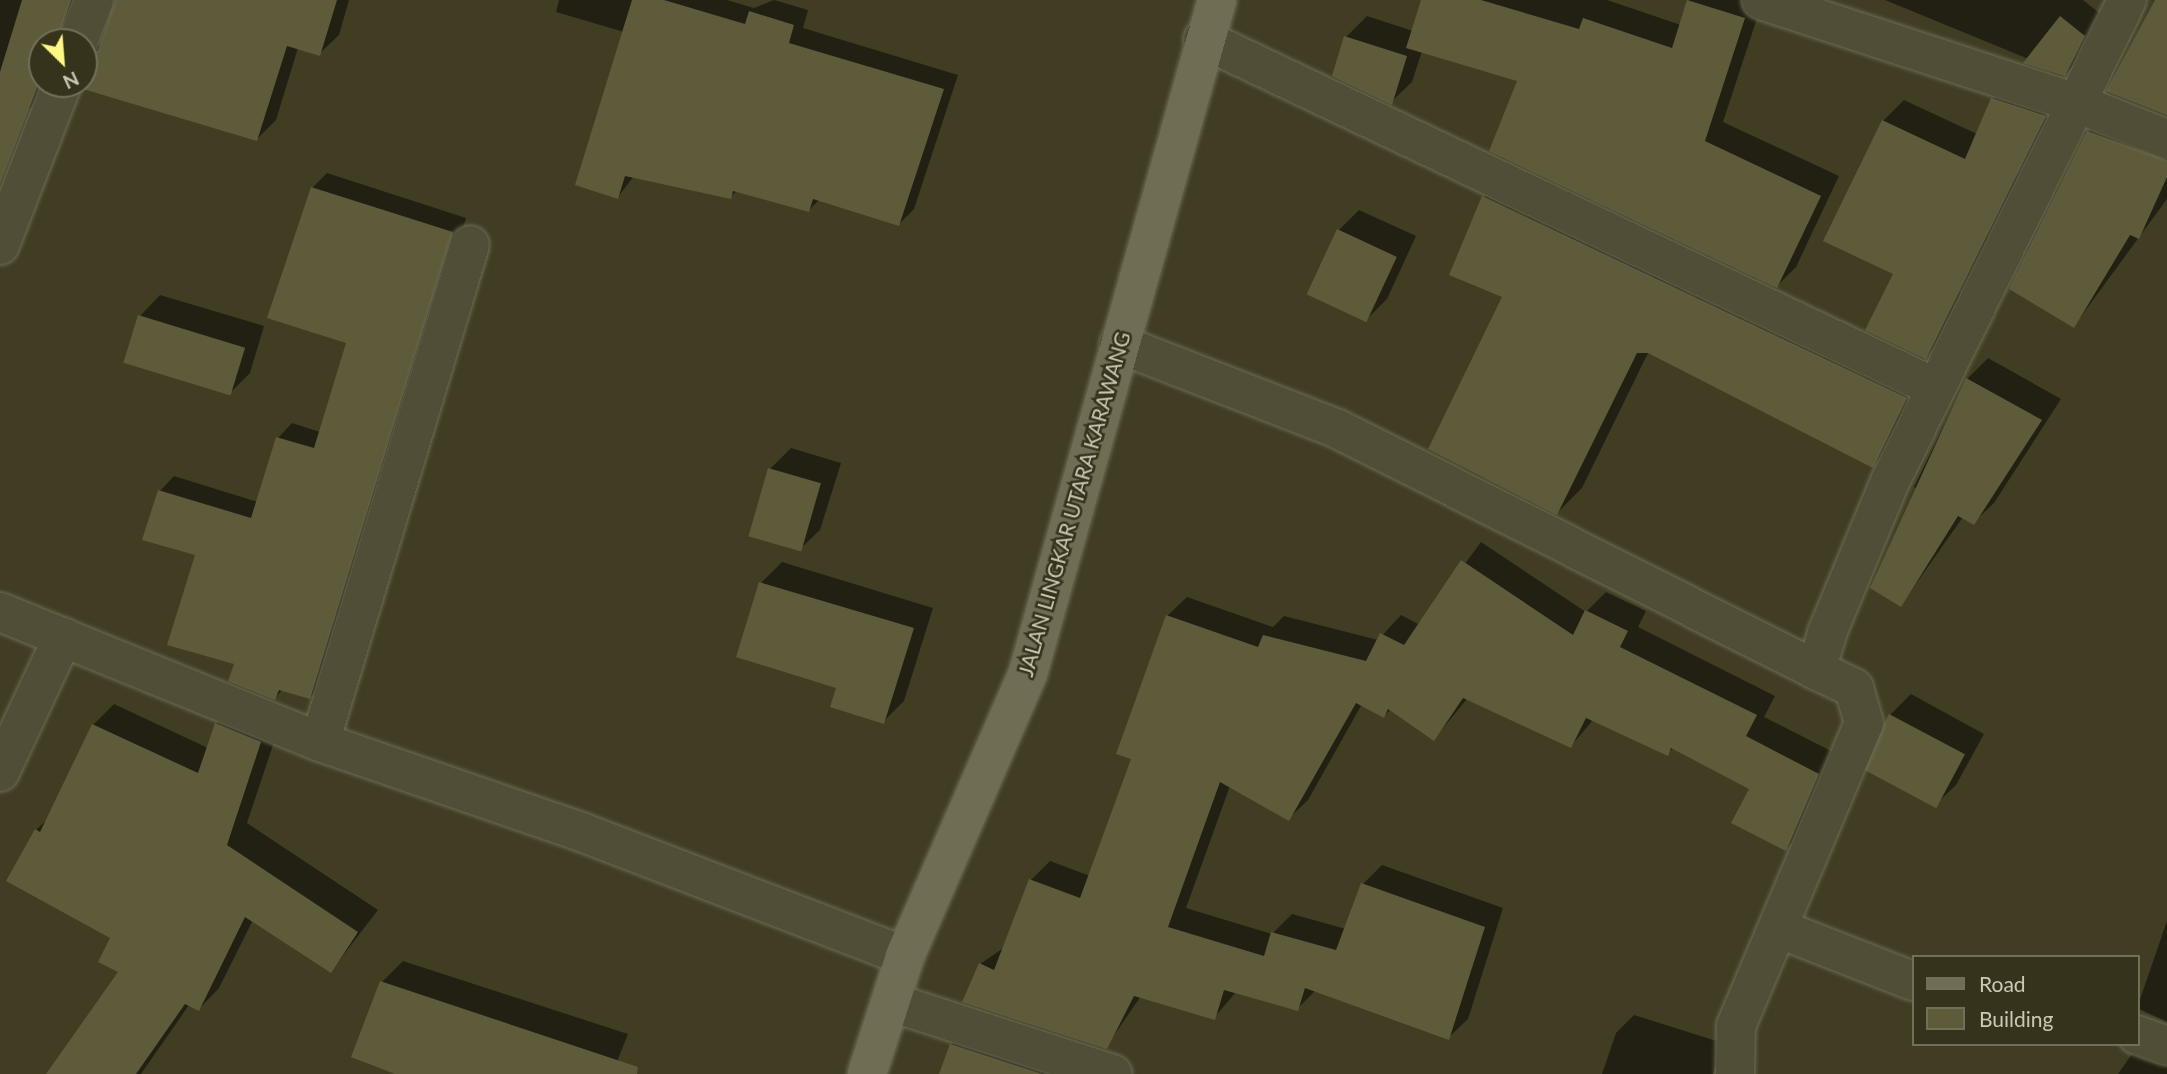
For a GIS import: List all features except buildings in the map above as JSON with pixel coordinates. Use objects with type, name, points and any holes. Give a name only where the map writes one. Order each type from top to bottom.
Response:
[{"type":"main road","name":"JALAN LINGKAR UTARA KARAWANG","points":[[867,1074],[905,956],[1028,673],[1203,39],[1217,0]]},
{"type":"street","points":[[83,28],[94,0]]},
{"type":"street","points":[[1761,0],[2076,103],[2167,139]]},
{"type":"street","points":[[1816,670],[1890,482],[2127,0]]},
{"type":"street","points":[[1203,39],[1936,388]]},
{"type":"street","points":[[0,245],[57,98]]},
{"type":"street","points":[[320,742],[470,245]]},
{"type":"street","points":[[1119,344],[1338,429],[1854,688],[1864,723],[1780,929],[1736,1026],[1735,1074]]},
{"type":"street","points":[[0,612],[320,742],[584,833],[905,956]]},
{"type":"street","points":[[0,772],[63,638]]},
{"type":"street","points":[[1780,929],[1912,981]]},
{"type":"street","points":[[891,1002],[1113,1074]]},
{"type":"street","points":[[2139,1036],[2167,1046]]}]
